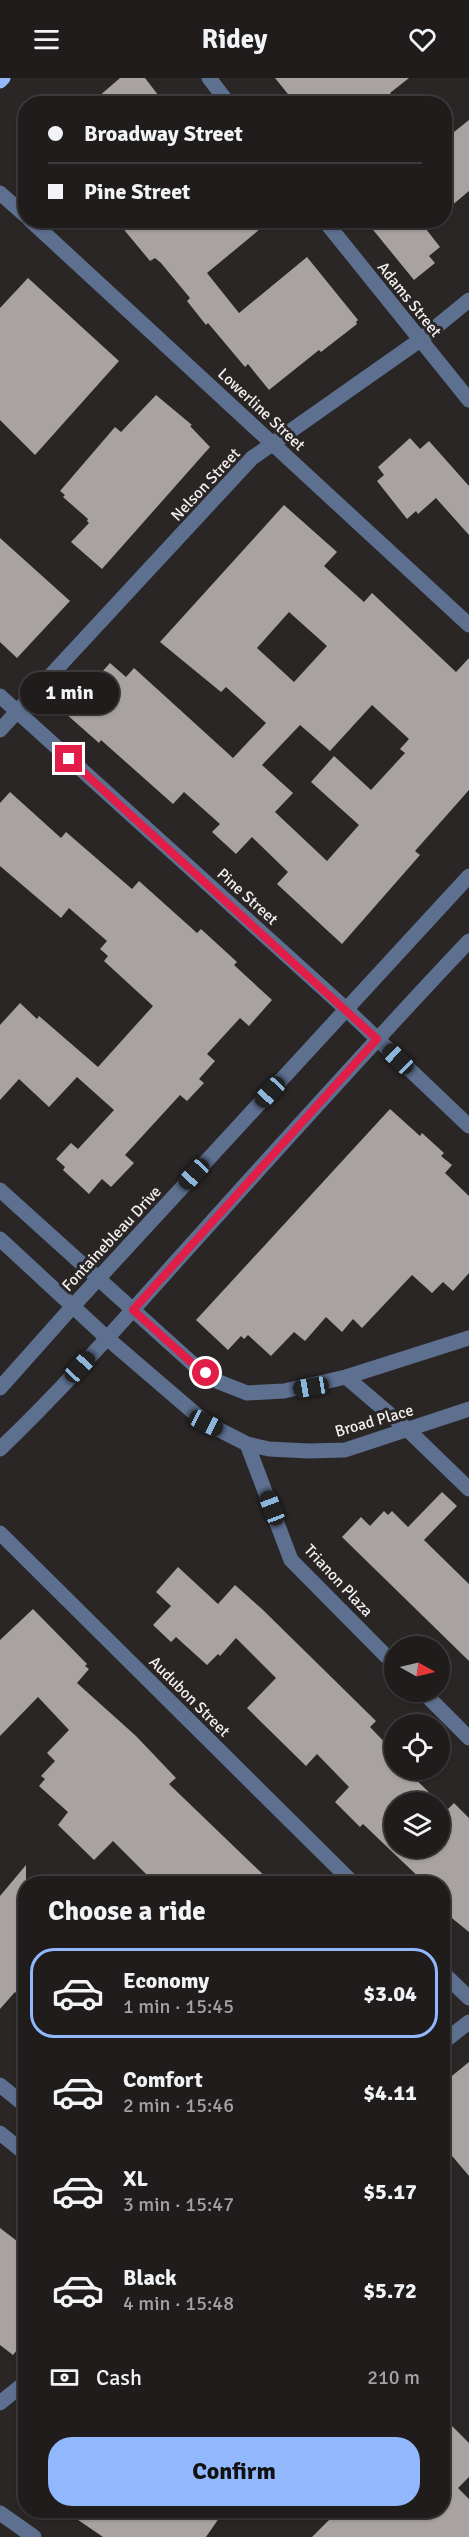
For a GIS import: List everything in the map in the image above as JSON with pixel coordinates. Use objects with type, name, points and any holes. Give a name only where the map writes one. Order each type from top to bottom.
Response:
[{"type":"street","points":[[208,78],[223,96]]},
{"type":"street","points":[[0,193],[18,209]]},
{"type":"street","name":"Lowerline Street","points":[[39,228],[469,625]]},
{"type":"street","name":"Adams Street","points":[[330,228],[469,400]]},
{"type":"street","name":"Nelson Street","points":[[0,730],[252,458],[420,340],[469,300]]},
{"type":"street","name":"Pine Street","points":[[0,696],[346,1009],[469,1126]]},
{"type":"street","name":"Fontainebleau Drive","points":[[0,1388],[72,1306],[469,876]]},
{"type":"street","points":[[0,1449],[40,1410],[133,1310],[377,1039],[469,941]]},
{"type":"street","points":[[0,1190],[193,1364],[219,1382],[247,1393],[293,1390],[346,1377],[469,1338]]},
{"type":"street","name":"Broad Place","points":[[0,1239],[107,1338],[206,1423],[247,1444],[269,1449],[345,1450],[469,1410]]},
{"type":"street","points":[[346,1377],[407,1429],[469,1489]]},
{"type":"street","name":"Trianon Plaza","points":[[247,1444],[291,1560],[384,1654]]},
{"type":"street","name":"Audubon Street","points":[[0,1533],[346,1876]]},
{"type":"street","points":[[433,1702],[469,1738]]},
{"type":"street","points":[[450,1980],[469,1998]]},
{"type":"street","points":[[450,2037],[469,2022]]},
{"type":"street","points":[[0,2085],[18,2100]]},
{"type":"street","points":[[0,2133],[18,2148]]},
{"type":"street","points":[[0,2403],[18,2388]]},
{"type":"street","points":[[0,2513],[33,2537]]},
{"type":"building","points":[[120,78],[145,78],[159,96],[99,96]]},
{"type":"building","points":[[275,78],[409,78],[390,93],[392,96],[290,96]]},
{"type":"building","points":[[469,120],[469,191],[452,205],[452,134]]},
{"type":"building","points":[[123,228],[261,228],[207,273],[239,313],[307,257],[358,320],[357,324],[321,352],[319,350],[269,390],[248,364],[245,367],[208,323],[206,325],[187,301],[190,298],[161,263],[155,258],[150,261]]},
{"type":"building","points":[[372,228],[425,228],[440,247],[429,256],[435,263],[414,280]]},
{"type":"building","points":[[28,278],[119,361],[35,455],[0,420],[0,308]]},
{"type":"building","points":[[156,395],[192,425],[190,426],[210,447],[102,569],[71,542],[89,523],[88,519],[63,497],[65,495],[60,491],[115,427],[121,432]]},
{"type":"building","points":[[410,438],[420,449],[429,441],[469,486],[469,535],[436,498],[418,514],[416,511],[407,519],[377,481],[384,475],[378,467]]},
{"type":"building","points":[[284,505],[337,552],[324,566],[364,602],[372,593],[456,672],[469,658],[469,790],[415,851],[420,855],[342,944],[277,884],[288,872],[252,837],[236,854],[212,832],[220,824],[184,792],[173,804],[101,740],[99,743],[65,713],[110,663],[126,677],[134,668],[233,758],[266,723],[226,687],[221,692],[160,642]],"holes":[[[289,612],[327,646],[294,682],[257,648]],[[372,705],[409,739],[400,749],[405,753],[371,790],[334,756],[311,782],[359,825],[327,861],[275,812],[293,793],[262,765],[300,725],[330,751]]]},
{"type":"building","points":[[0,538],[70,601],[17,658],[0,642]]},
{"type":"building","points":[[10,792],[61,838],[66,832],[132,889],[139,881],[197,933],[201,929],[237,962],[234,965],[272,1000],[249,1026],[240,1018],[207,1054],[215,1061],[199,1079],[204,1083],[187,1101],[180,1095],[125,1155],[134,1163],[111,1187],[102,1179],[89,1194],[63,1170],[65,1167],[56,1159],[71,1143],[78,1149],[114,1110],[77,1077],[49,1107],[19,1079],[0,1100],[0,1025],[20,1003],[37,1019],[39,1016],[98,1067],[153,1006],[104,961],[108,956],[100,949],[107,941],[69,908],[61,918],[0,866],[0,803]]},
{"type":"building","points":[[390,1109],[420,1136],[422,1133],[444,1153],[441,1156],[452,1165],[445,1173],[469,1196],[469,1273],[453,1291],[443,1282],[432,1293],[412,1275],[362,1328],[353,1319],[342,1332],[326,1317],[305,1341],[294,1332],[271,1356],[248,1335],[244,1339],[241,1336],[228,1350],[196,1320]]},
{"type":"building","points":[[442,1492],[457,1506],[424,1540],[469,1584],[469,1661],[450,1642],[450,1636],[443,1636],[342,1537],[361,1517],[370,1526],[384,1511],[388,1515],[392,1511],[408,1527]]},
{"type":"building","points":[[178,1567],[218,1604],[235,1585],[376,1721],[370,1727],[384,1742],[384,1780],[416,1780],[429,1792],[384,1792],[384,1844],[363,1824],[360,1827],[335,1802],[349,1787],[317,1754],[306,1766],[247,1708],[276,1678],[236,1638],[220,1656],[218,1654],[207,1665],[176,1637],[171,1642],[153,1625],[171,1606],[156,1592]]},
{"type":"building","points":[[33,1609],[87,1664],[85,1666],[89,1669],[77,1683],[136,1736],[176,1778],[169,1784],[265,1876],[148,1876],[113,1841],[94,1860],[58,1825],[68,1812],[39,1786],[45,1779],[41,1776],[55,1761],[47,1753],[69,1730],[38,1697],[0,1736],[0,1640]]},
{"type":"building","points":[[454,1803],[469,1818],[469,1932],[450,1917],[450,1876],[418,1876],[399,1858],[450,1858],[450,1807]]},
{"type":"building","points":[[26,1865],[26,1876],[18,1876],[18,1994],[15,1992],[0,2009],[0,1896]]},
{"type":"building","points":[[469,2062],[469,2176],[450,2153],[450,2077]]},
{"type":"building","points":[[0,2228],[18,2242],[18,2349],[13,2355],[0,2345]]},
{"type":"building","points":[[450,2424],[469,2443],[469,2477],[458,2488],[469,2499],[469,2537],[312,2537],[331,2518],[450,2518]]},
{"type":"building","points":[[75,2518],[219,2518],[206,2537],[103,2537]]},
{"type":"route","points":[[69,759],[377,1039],[133,1310],[206,1373]]}]
